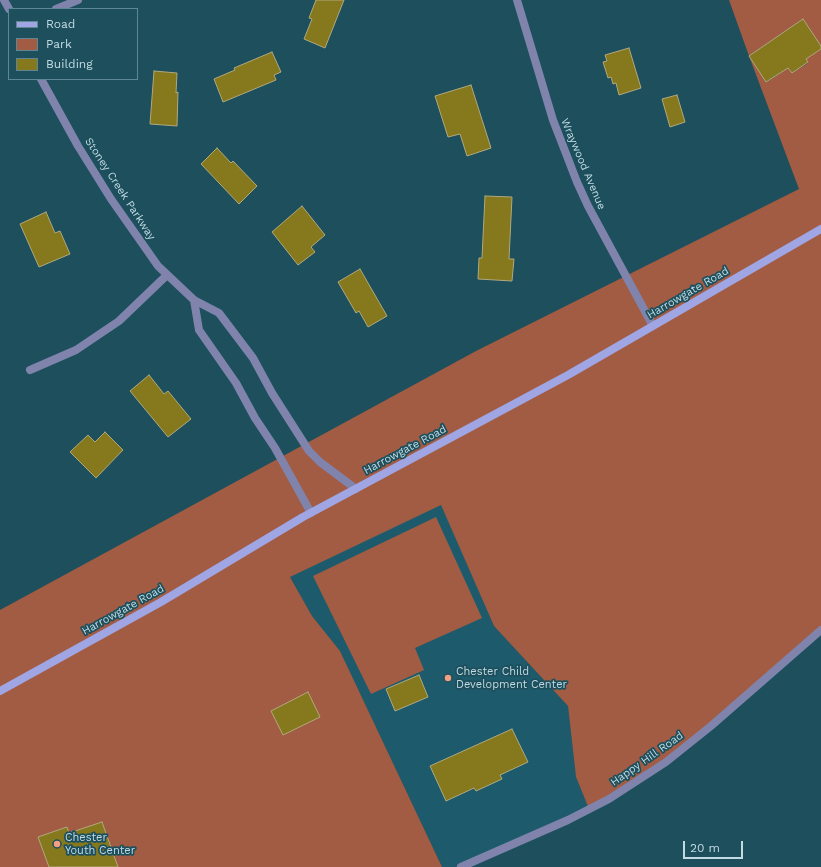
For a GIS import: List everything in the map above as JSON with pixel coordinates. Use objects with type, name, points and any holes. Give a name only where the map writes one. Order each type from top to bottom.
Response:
[{"type":"main road","name":"Harrowgate Road","points":[[0,691],[161,602],[311,513],[568,375],[821,229]]},
{"type":"street","points":[[58,8],[78,0]]},
{"type":"street","name":"Wraywood Avenue","points":[[517,0],[553,120],[577,182],[588,206],[653,326]]},
{"type":"street","name":"Stoney Creek Parkway","points":[[42,80],[78,146],[111,199],[158,266],[194,300],[219,313],[253,358],[272,393],[309,451],[320,462],[356,489]]},
{"type":"street","points":[[30,370],[76,350],[119,321],[167,276]]},
{"type":"street","points":[[194,300],[200,330],[236,383],[255,418],[275,448],[311,513]]},
{"type":"street","name":"Happy Hill Road","points":[[461,867],[568,820],[608,799],[666,762],[711,726],[821,630]]},
{"type":"shaded area","name":"Chester Child Development Center","points":[[441,504],[494,626],[568,706],[576,777],[589,809],[461,867],[442,867],[340,651],[312,616],[290,576]]},
{"type":"green space","points":[[729,0],[821,0],[821,46],[803,19],[749,56]]},
{"type":"green space","points":[[821,49],[821,630],[666,762],[589,809],[576,777],[568,706],[494,626],[441,505],[290,577],[312,616],[340,651],[442,867],[0,867],[0,610],[476,351],[799,189],[749,56],[767,82],[788,68],[792,73],[808,63],[806,59]]},
{"type":"green space","points":[[436,517],[482,618],[415,648],[424,670],[371,694],[313,576]]},
{"type":"building","points":[[316,0],[344,0],[325,48],[304,39],[312,19],[309,18]]},
{"type":"building","points":[[803,19],[821,46],[821,49],[806,59],[808,62],[792,73],[788,68],[766,82],[749,56]]},
{"type":"building","points":[[629,48],[641,88],[619,95],[616,83],[613,84],[611,77],[608,78],[603,62],[607,61],[605,55]]},
{"type":"building","points":[[272,52],[281,72],[274,75],[276,80],[223,102],[214,79],[235,70],[234,68]]},
{"type":"building","points":[[154,71],[177,73],[177,126],[150,124]]},
{"type":"building","points":[[471,85],[491,148],[467,156],[460,134],[448,137],[435,96]]},
{"type":"building","points":[[677,95],[685,122],[670,127],[662,99]]},
{"type":"building","points":[[217,148],[231,163],[233,161],[257,186],[239,204],[201,164]]},
{"type":"building","points":[[485,196],[512,197],[509,259],[514,259],[512,281],[478,279],[479,258],[482,258]]},
{"type":"building","points":[[302,206],[325,235],[311,247],[315,252],[298,265],[272,232]]},
{"type":"building","points":[[46,212],[55,233],[60,231],[70,254],[39,267],[20,224]]},
{"type":"building","points":[[360,269],[387,316],[368,327],[359,311],[356,313],[338,282]]},
{"type":"building","points":[[149,375],[164,394],[168,391],[191,419],[168,437],[130,391]]},
{"type":"building","points":[[105,432],[123,450],[96,478],[70,452],[88,435],[95,442]]},
{"type":"building","points":[[419,675],[428,697],[395,711],[386,689]]},
{"type":"building","points":[[308,692],[320,717],[283,735],[271,711]]},
{"type":"building","points":[[512,729],[528,762],[500,775],[502,779],[476,791],[474,788],[446,801],[430,766]]},
{"type":"building","points":[[102,822],[118,867],[49,867],[38,837],[67,827],[69,833]]},
{"type":"place","name":"Chester Child Development Center","points":[[448,678]]},
{"type":"place","name":"Chester Youth Center","points":[[57,844]]}]
